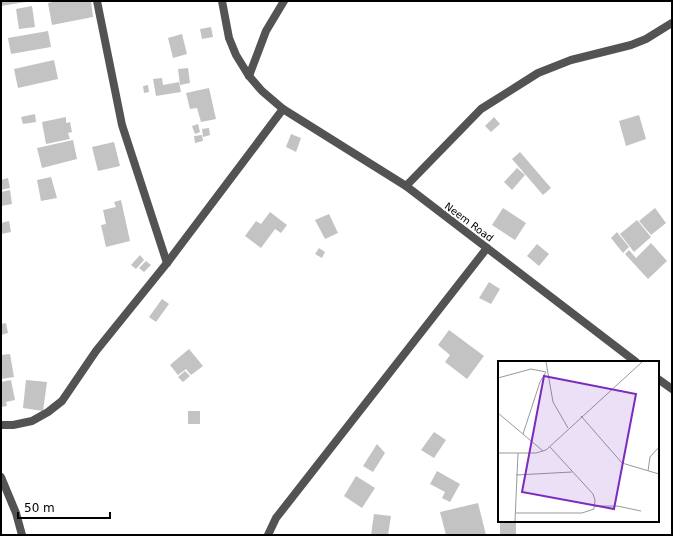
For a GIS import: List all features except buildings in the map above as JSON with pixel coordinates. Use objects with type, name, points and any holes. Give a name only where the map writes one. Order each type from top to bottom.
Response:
[{"type":"street","points":[[97,1],[122,126],[166,263]]},
{"type":"street","name":"Neem Road","points":[[222,1],[229,38],[236,55],[249,76],[262,91],[282,109],[406,186],[635,361]]},
{"type":"street","points":[[249,76],[266,31],[284,1]]},
{"type":"street","points":[[406,186],[481,109],[538,74],[571,60],[631,45],[646,39],[672,23]]},
{"type":"street","points":[[1,425],[12,425],[32,421],[48,412],[62,401],[96,351],[166,263],[282,109]]},
{"type":"street","points":[[268,535],[276,518],[487,248]]},
{"type":"street","points":[[659,380],[672,389]]},
{"type":"street","points":[[1,477],[16,513],[22,535]]}]
